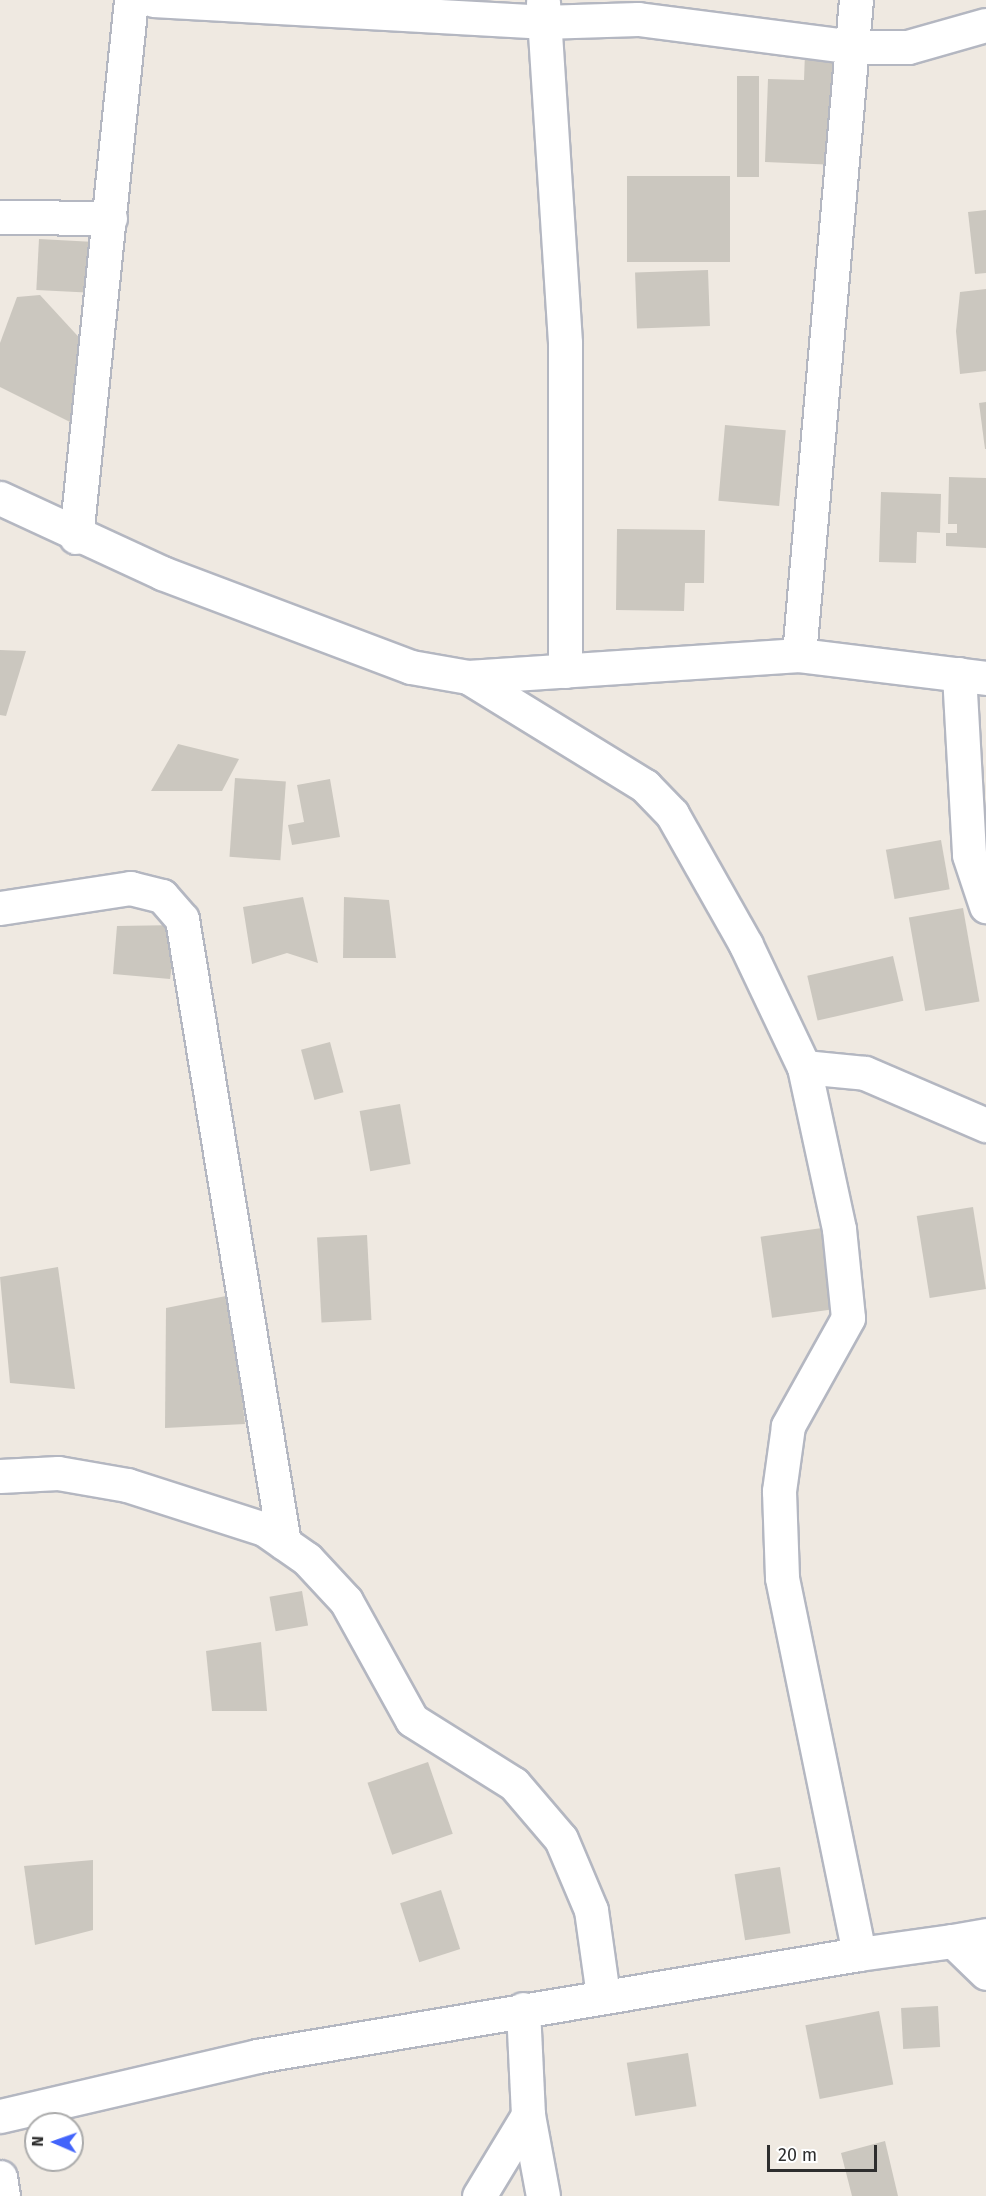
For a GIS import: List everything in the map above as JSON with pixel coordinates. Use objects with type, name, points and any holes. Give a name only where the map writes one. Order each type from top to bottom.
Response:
[{"type":"street","points":[[76,537],[131,0]]},
{"type":"street","points":[[153,0],[543,11],[658,20],[853,47],[908,47],[986,25]]},
{"type":"street","points":[[800,655],[856,0]]},
{"type":"street","points":[[543,11],[565,342],[565,671]]},
{"type":"street","points":[[0,217],[110,218]]},
{"type":"street","points":[[0,498],[76,537],[305,630],[411,667],[468,677],[800,655],[973,676],[969,855],[986,906]]},
{"type":"street","points":[[468,677],[626,773],[672,814],[746,945],[804,1067],[839,1229],[848,1318],[788,1426],[779,1491],[782,1578],[859,1954]]},
{"type":"street","points":[[0,908],[130,888],[162,896],[182,919],[284,1543]]},
{"type":"street","points":[[804,1067],[865,1073],[966,1112],[986,1125]]},
{"type":"street","points":[[0,1476],[58,1473],[127,1485],[209,1507],[284,1543],[346,1601],[412,1720],[514,1784],[561,1839],[591,1910],[603,1995]]},
{"type":"street","points":[[0,2116],[257,2056],[603,1995],[986,1935]]},
{"type":"street","points":[[953,1941],[986,1973]]},
{"type":"street","points":[[523,2009],[528,2115],[543,2196]]},
{"type":"street","points":[[479,2196],[528,2115]]},
{"type":"street","points":[[0,2177],[3,2196]]},
{"type":"building","points":[[805,52],[841,53],[838,165],[765,162],[768,79],[804,80]]},
{"type":"building","points":[[737,76],[759,76],[759,177],[737,177]]},
{"type":"building","points":[[627,176],[730,176],[730,262],[627,262]]},
{"type":"building","points":[[986,210],[986,273],[975,274],[968,212]]},
{"type":"building","points":[[39,239],[104,242],[101,293],[36,290]]},
{"type":"building","points":[[708,270],[710,326],[637,329],[635,273]]},
{"type":"building","points":[[986,289],[986,371],[960,374],[956,331],[960,292]]},
{"type":"building","points":[[40,295],[86,345],[78,426],[0,387],[0,343],[17,297]]},
{"type":"building","points":[[986,402],[986,449],[985,449],[979,403]]},
{"type":"building","points":[[725,425],[786,430],[779,506],[718,501]]},
{"type":"building","points":[[949,477],[986,478],[986,548],[946,546],[946,533],[957,533],[957,524],[948,524]]},
{"type":"building","points":[[881,492],[941,494],[940,533],[917,532],[916,563],[879,562]]},
{"type":"building","points":[[617,529],[705,530],[704,583],[685,583],[684,611],[616,610]]},
{"type":"building","points":[[0,650],[26,651],[6,716],[0,715]]},
{"type":"building","points":[[178,744],[239,759],[222,791],[151,791]]},
{"type":"building","points":[[235,778],[286,782],[280,860],[229,857]]},
{"type":"building","points":[[330,779],[340,837],[292,845],[288,825],[304,822],[297,785]]},
{"type":"building","points":[[941,840],[950,889],[895,899],[886,850]]},
{"type":"building","points":[[303,897],[318,963],[287,953],[252,964],[243,907]]},
{"type":"building","points":[[344,897],[389,900],[396,958],[343,958]]},
{"type":"building","points":[[963,908],[979,1002],[925,1011],[909,918]]},
{"type":"building","points":[[178,925],[170,979],[113,974],[117,926]]},
{"type":"building","points":[[893,956],[903,1001],[818,1021],[807,976]]},
{"type":"building","points":[[330,1042],[343,1092],[314,1100],[301,1050]]},
{"type":"building","points":[[400,1104],[411,1164],[370,1171],[360,1111]]},
{"type":"building","points":[[973,1207],[986,1289],[930,1298],[917,1216]]},
{"type":"building","points":[[822,1228],[833,1309],[772,1318],[761,1237]]},
{"type":"building","points":[[367,1235],[371,1320],[322,1323],[317,1238]]},
{"type":"building","points":[[58,1267],[75,1389],[10,1383],[0,1277]]},
{"type":"building","points":[[231,1295],[245,1424],[165,1428],[166,1308]]},
{"type":"building","points":[[302,1591],[308,1625],[276,1631],[270,1597]]},
{"type":"building","points":[[261,1642],[267,1711],[212,1711],[206,1651]]},
{"type":"building","points":[[428,1762],[453,1834],[392,1855],[367,1783]]},
{"type":"building","points":[[93,1860],[93,1930],[35,1945],[24,1866]]},
{"type":"building","points":[[780,1867],[790,1933],[745,1940],[735,1874]]},
{"type":"building","points":[[441,1890],[460,1949],[419,1962],[400,1903]]},
{"type":"building","points":[[938,2006],[940,2047],[903,2049],[901,2008]]},
{"type":"building","points":[[879,2011],[893,2085],[820,2099],[805,2025]]},
{"type":"building","points":[[688,2053],[696,2106],[635,2116],[627,2063]]},
{"type":"building","points":[[885,2141],[898,2196],[852,2196],[841,2153]]}]
